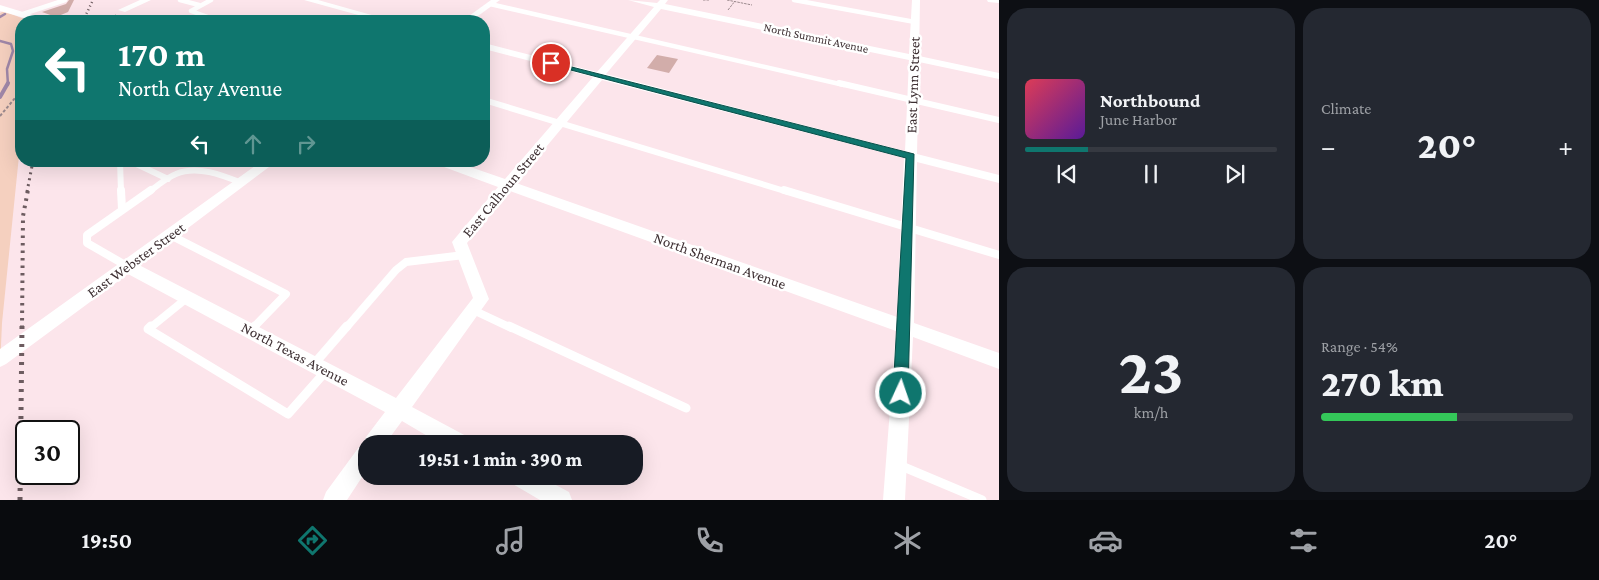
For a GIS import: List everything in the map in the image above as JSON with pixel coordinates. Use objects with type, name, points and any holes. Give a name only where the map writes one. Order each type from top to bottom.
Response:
[{"type":"street","points":[[122,10],[147,0]]},
{"type":"street","points":[[308,0],[366,15]]},
{"type":"street","name":"North Summit Avenue","points":[[632,0],[662,3],[999,76]]},
{"type":"street","name":"East Lynn Street","points":[[894,500],[905,328],[916,0]]},
{"type":"street","points":[[991,0],[999,1]]},
{"type":"street","points":[[475,15],[493,2]]},
{"type":"street","points":[[0,3],[5,8],[26,15]]},
{"type":"street","name":"East Calhoun Street","points":[[379,435],[481,299],[459,242],[662,3]]},
{"type":"street","points":[[490,48],[999,179]]},
{"type":"street","name":"East Webster Street","points":[[0,359],[263,167]]},
{"type":"street","name":"North Sherman Avenue","points":[[456,167],[999,361]]},
{"type":"street","name":"North Texas Avenue","points":[[128,266],[398,408],[445,435]]},
{"type":"street","points":[[334,500],[358,466]]},
{"type":"street","points":[[534,485],[561,500]]},
{"type":"lane","points":[[23,14],[65,0]]},
{"type":"lane","points":[[180,0],[199,5]]},
{"type":"lane","points":[[202,15],[191,11],[199,5],[212,0]]},
{"type":"lane","points":[[794,0],[915,22]]},
{"type":"lane","points":[[493,2],[633,37],[999,120]]},
{"type":"lane","points":[[490,102],[999,255]]},
{"type":"lane","points":[[120,167],[122,209]]},
{"type":"lane","points":[[143,167],[168,179]]},
{"type":"lane","points":[[128,266],[87,244],[87,235],[93,228],[168,179],[190,170],[216,173],[242,183]]},
{"type":"lane","points":[[170,236],[286,294],[250,331]]},
{"type":"lane","points":[[187,298],[148,329],[288,414],[320,367],[396,270],[406,262],[413,260],[464,255]]},
{"type":"lane","points":[[473,310],[686,408]]},
{"type":"lane","points":[[896,464],[982,500]]},
{"type":"path","points":[[703,0],[710,0]]},
{"type":"path","points":[[727,0],[752,5]]},
{"type":"path","points":[[0,116],[15,98]]},
{"type":"shaded area","points":[[4,11],[15,15],[15,167],[18,167],[2,323],[0,368],[0,13]]},
{"type":"building","points":[[69,0],[74,0],[68,12],[61,15],[50,15],[42,12],[66,4]]},
{"type":"building","points":[[657,55],[678,59],[669,73],[647,68]]},
{"type":"waterway","points":[[0,17],[5,14]]},
{"type":"waterway","points":[[0,41],[11,44],[13,51],[7,69],[8,83]]},
{"type":"waterway","points":[[0,97],[8,83]]},
{"type":"railway","points":[[86,15],[93,0]]},
{"type":"railway","points":[[27,192],[32,167]]},
{"type":"railway","points":[[22,328],[23,216],[28,190]]},
{"type":"railway","points":[[20,500],[22,326]]},
{"type":"route","points":[[551,63],[911,156],[901,393]]}]
